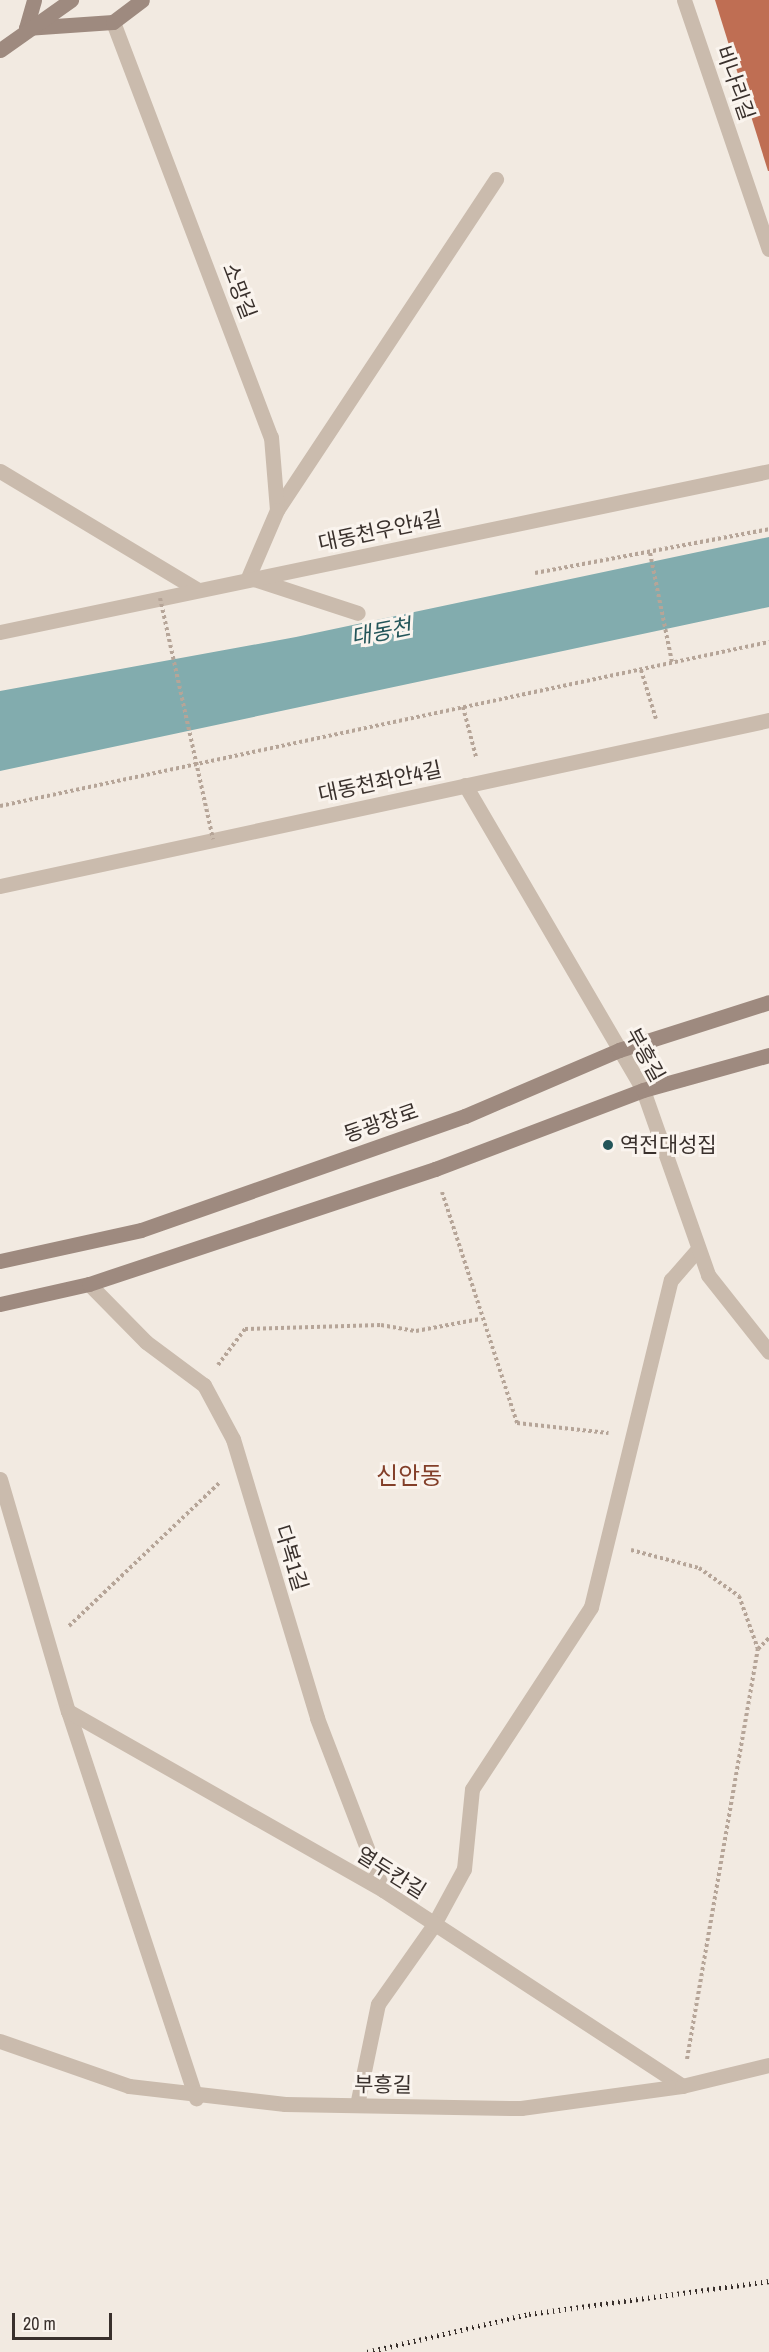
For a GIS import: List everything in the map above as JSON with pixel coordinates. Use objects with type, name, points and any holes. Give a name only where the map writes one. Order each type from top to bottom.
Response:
[{"type":"street","points":[[26,28],[34,0]]},
{"type":"street","points":[[26,28],[48,0]]},
{"type":"street","points":[[0,50],[26,28],[71,0]]},
{"type":"street","points":[[26,28],[113,22],[142,0]]},
{"type":"street","name":"비나리길","points":[[684,0],[769,249]]},
{"type":"street","name":"소망길","points":[[113,22],[271,437],[277,510],[251,580]]},
{"type":"street","points":[[277,510],[496,179]]},
{"type":"street","points":[[0,471],[198,590]]},
{"type":"street","name":"대동천우안4길","points":[[0,632],[769,471]]},
{"type":"street","points":[[251,580],[358,613]]},
{"type":"street","name":"대동천좌안4길","points":[[0,886],[769,720]]},
{"type":"street","name":"부흥길","points":[[465,785],[643,1090],[696,1251],[708,1275],[769,1352]]},
{"type":"street","name":"동광장로","points":[[0,1261],[141,1230],[465,1116],[619,1050],[769,1002]]},
{"type":"street","points":[[0,1304],[89,1284],[435,1169],[643,1090],[769,1055]]},
{"type":"street","points":[[357,2105],[378,2004],[433,1926],[464,1869],[472,1789],[591,1607],[671,1280],[696,1251]]},
{"type":"street","name":"다복1길","points":[[89,1284],[146,1342],[204,1384],[240,1462],[317,1718],[383,1890]]},
{"type":"street","points":[[0,1479],[68,1711],[196,2098]]},
{"type":"street","name":"열두칸길","points":[[68,1711],[383,1890],[433,1926],[682,2086]]},
{"type":"street","name":"부흥길","points":[[0,2041],[129,2086],[196,2098],[357,2105],[521,2108],[682,2086],[769,2065]]},
{"type":"path","points":[[536,573],[769,529]]},
{"type":"path","points":[[650,553],[672,662]]},
{"type":"path","points":[[160,598],[213,839]]},
{"type":"path","points":[[0,806],[769,642]]},
{"type":"path","points":[[641,669],[653,707]]},
{"type":"path","points":[[462,707],[477,764]]},
{"type":"path","points":[[435,1169],[480,1319],[517,1423],[633,1436]]},
{"type":"path","points":[[204,1384],[246,1329],[381,1325],[416,1331],[480,1319]]},
{"type":"path","points":[[50,1644],[240,1462]]},
{"type":"path","points":[[607,1543],[699,1568],[739,1596],[758,1649],[682,2086]]},
{"type":"path","points":[[758,1649],[769,1638]]},
{"type":"water","name":"대동천","points":[[769,537],[769,607],[0,771],[0,691],[296,637]]},
{"type":"building","points":[[715,0],[769,0],[769,171],[768,171]]},
{"type":"railway","points":[[367,2352],[529,2314],[769,2281]]},
{"type":"place","name":"역전대성집","points":[[608,1145]]},
{"type":"district","name":"신안동","points":[[409,1476]]}]
